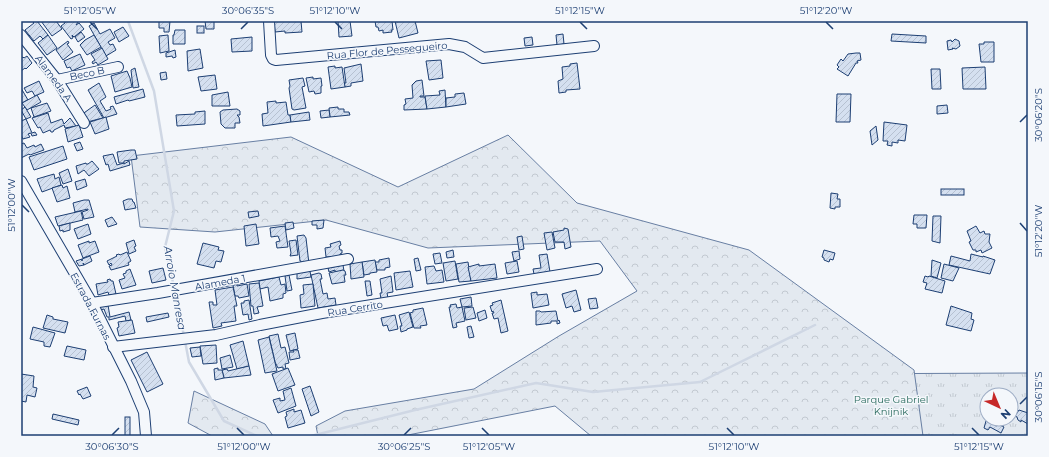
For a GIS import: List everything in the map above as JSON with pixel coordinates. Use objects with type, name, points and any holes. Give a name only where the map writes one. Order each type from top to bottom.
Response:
[{"type":"street","name":"Rua Flor de Pessegueiro","points":[[268,21],[271,55],[273,59],[449,44],[466,47],[483,58],[594,46]]},
{"type":"street","name":"Alameda A","points":[[21,35],[57,80],[84,123]]},
{"type":"street","name":"Beco B","points":[[57,80],[118,67]]},
{"type":"street","name":"Estrada Furnas","points":[[21,181],[92,303],[131,381],[144,412],[146,436]]},
{"type":"street","name":"Alameda 1","points":[[92,303],[165,292],[348,259]]},
{"type":"street","name":"Rua Cerrito","points":[[113,347],[216,336],[260,325],[322,314],[597,269]]},
{"type":"green space","points":[[508,135],[577,203],[749,250],[914,370],[923,436],[591,436],[555,406],[408,435],[318,436],[316,426],[345,411],[474,389],[559,336],[637,291],[600,241],[428,248],[326,220],[215,232],[140,227],[131,156],[291,137],[398,187]]},
{"type":"green space","name":"Parque Gabriel Knijnik","points":[[1028,373],[1028,436],[804,436],[803,374]]},
{"type":"green space","points":[[194,391],[265,424],[273,436],[212,436],[188,423]]},
{"type":"building","points":[[34,21],[37,21],[48,35],[43,39],[40,36],[34,41],[25,30],[34,23]]},
{"type":"building","points":[[41,21],[56,21],[62,29],[52,36]]},
{"type":"building","points":[[65,21],[77,21],[78,22],[76,25],[79,23],[84,29],[74,37],[72,35],[73,38],[71,39],[61,26],[65,23]]},
{"type":"building","points":[[159,21],[170,21],[169,32],[164,32],[164,28],[159,28]]},
{"type":"building","points":[[205,21],[214,21],[214,29],[206,29]]},
{"type":"building","points":[[274,21],[301,21],[302,32],[275,32]]},
{"type":"building","points":[[338,21],[350,21],[352,36],[339,37]]},
{"type":"building","points":[[375,21],[392,21],[392,32],[383,33],[383,30],[379,31],[378,27],[376,27]]},
{"type":"building","points":[[395,21],[415,21],[418,33],[399,38]]},
{"type":"building","points":[[94,23],[100,34],[110,29],[115,38],[108,42],[110,45],[113,44],[116,50],[106,56],[89,26]]},
{"type":"building","points":[[197,26],[204,26],[204,33],[197,33]]},
{"type":"building","points":[[123,27],[129,36],[119,42],[114,32]]},
{"type":"building","points":[[175,30],[185,30],[185,44],[173,44],[173,35]]},
{"type":"building","points":[[81,32],[85,37],[78,42],[75,37]]},
{"type":"building","points":[[563,34],[564,44],[557,45],[556,35]]},
{"type":"building","points":[[892,34],[926,36],[926,43],[891,41]]},
{"type":"building","points":[[48,35],[57,48],[47,55],[38,43]]},
{"type":"building","points":[[94,35],[101,47],[87,55],[80,45]]},
{"type":"building","points":[[168,35],[169,51],[160,53],[159,36]]},
{"type":"building","points":[[252,37],[252,51],[232,52],[231,39]]},
{"type":"building","points":[[532,37],[533,45],[525,46],[524,38]]},
{"type":"building","points":[[955,39],[959,41],[960,46],[956,49],[952,48],[953,49],[948,50],[947,41],[951,40],[952,42]]},
{"type":"building","points":[[68,41],[69,43],[67,44],[73,52],[63,60],[56,50]]},
{"type":"building","points":[[984,42],[994,42],[994,62],[981,62],[979,44],[984,44]]},
{"type":"building","points":[[102,48],[108,59],[98,65],[96,62],[93,64],[92,62],[95,60],[91,54]]},
{"type":"building","points":[[200,49],[203,68],[188,71],[187,51]]},
{"type":"building","points":[[175,50],[176,57],[166,57],[166,53]]},
{"type":"building","points":[[860,53],[861,60],[857,61],[858,63],[856,63],[848,76],[837,69],[839,67],[837,65],[841,59],[843,61],[848,54]]},
{"type":"building","points":[[80,54],[85,65],[72,71],[70,67],[67,68],[64,61]]},
{"type":"building","points":[[27,56],[32,63],[26,69],[25,68],[21,71],[21,58]]},
{"type":"building","points":[[441,60],[443,78],[429,80],[426,61]]},
{"type":"building","points":[[577,63],[580,89],[566,90],[566,92],[559,93],[558,81],[563,79],[562,67]]},
{"type":"building","points":[[361,64],[363,81],[351,83],[351,86],[345,87],[344,83],[346,83],[344,68]]},
{"type":"building","points":[[335,66],[335,68],[342,67],[345,87],[331,89],[328,67]]},
{"type":"building","points":[[985,67],[986,89],[963,89],[962,68]]},
{"type":"building","points":[[135,68],[139,87],[133,88],[131,70]]},
{"type":"building","points":[[931,69],[940,69],[941,89],[932,89]]},
{"type":"building","points":[[127,71],[132,87],[115,92],[111,76]]},
{"type":"building","points":[[166,72],[167,79],[161,80],[160,73]]},
{"type":"building","points":[[215,75],[217,89],[201,91],[198,77]]},
{"type":"building","points":[[313,77],[313,79],[321,78],[321,93],[315,94],[314,91],[309,92],[306,78]]},
{"type":"building","points":[[303,78],[305,86],[302,87],[306,108],[294,110],[292,109],[289,80]]},
{"type":"building","points":[[422,80],[424,96],[420,97],[425,97],[427,109],[404,110],[404,105],[406,104],[405,99],[413,98],[412,85],[416,81]]},
{"type":"building","points":[[39,81],[44,92],[35,96],[32,91],[27,93],[24,88]]},
{"type":"building","points":[[99,83],[106,97],[100,101],[106,111],[111,109],[110,107],[113,106],[117,114],[104,118],[88,90]]},
{"type":"building","points":[[21,88],[28,100],[22,103],[21,101]]},
{"type":"building","points":[[143,89],[145,97],[116,104],[114,97]]},
{"type":"building","points":[[445,90],[446,107],[427,109],[425,96],[440,95],[439,91]]},
{"type":"building","points":[[228,92],[230,106],[212,106],[212,95]]},
{"type":"building","points":[[464,93],[466,104],[446,107],[446,98],[455,97],[455,94]]},
{"type":"building","points":[[837,94],[851,94],[850,122],[836,122]]},
{"type":"building","points":[[37,95],[41,102],[27,110],[22,103]]},
{"type":"building","points":[[276,101],[276,103],[286,102],[288,115],[290,115],[291,122],[263,126],[262,114],[268,113],[267,102]]},
{"type":"building","points":[[47,103],[51,111],[34,117],[31,108]]},
{"type":"building","points":[[95,105],[103,118],[87,122],[81,115]]},
{"type":"building","points":[[947,105],[948,113],[937,114],[937,106]]},
{"type":"building","points":[[25,107],[31,117],[26,119],[21,110]]},
{"type":"building","points":[[338,107],[338,109],[344,109],[344,112],[349,112],[350,115],[330,117],[329,108]]},
{"type":"building","points":[[237,109],[240,111],[240,115],[237,115],[240,123],[235,123],[235,128],[225,128],[221,124],[220,112],[223,110]]},
{"type":"building","points":[[329,110],[330,117],[321,118],[320,111]]},
{"type":"building","points":[[205,111],[205,124],[177,126],[176,115],[195,114],[195,112]]},
{"type":"building","points":[[309,112],[310,120],[291,122],[290,115]]},
{"type":"building","points":[[48,113],[51,123],[62,119],[64,124],[70,118],[76,126],[65,128],[64,125],[53,132],[50,130],[43,133],[32,118]]},
{"type":"building","points":[[106,117],[109,129],[95,134],[90,122]]},
{"type":"building","points":[[26,119],[32,133],[35,132],[37,135],[32,136],[31,133],[28,134],[30,137],[23,139],[21,135],[21,121]]},
{"type":"building","points":[[884,122],[907,125],[905,141],[898,140],[898,143],[892,142],[892,146],[887,145],[888,141],[883,141]]},
{"type":"building","points":[[79,125],[83,137],[68,142],[65,129]]},
{"type":"building","points":[[876,126],[878,140],[872,145],[870,131]]},
{"type":"building","points":[[80,142],[83,149],[77,151],[74,144]]},
{"type":"building","points":[[24,143],[27,148],[34,145],[35,147],[41,144],[44,150],[21,158],[21,144]]},
{"type":"building","points":[[63,146],[67,159],[34,170],[29,157]]},
{"type":"building","points":[[135,150],[137,159],[119,163],[117,152]]},
{"type":"building","points":[[113,154],[117,165],[124,164],[129,161],[130,165],[110,171],[103,156]]},
{"type":"building","points":[[92,161],[99,169],[89,176],[84,170],[78,174],[76,166],[86,163],[88,164]]},
{"type":"building","points":[[68,169],[72,181],[63,184],[59,173]]},
{"type":"building","points":[[54,174],[55,179],[59,177],[61,185],[42,192],[37,179]]},
{"type":"building","points":[[85,179],[87,186],[77,190],[75,182]]},
{"type":"building","points":[[62,185],[63,188],[67,186],[70,198],[57,202],[52,188]]},
{"type":"building","points":[[941,189],[964,189],[964,195],[941,195]]},
{"type":"building","points":[[831,193],[838,194],[837,199],[840,199],[840,207],[835,207],[835,209],[830,208]]},
{"type":"building","points":[[132,199],[136,208],[125,210],[123,201]]},
{"type":"building","points":[[89,200],[94,217],[84,219],[82,212],[88,209],[75,212],[73,203]]},
{"type":"building","points":[[81,211],[83,220],[58,226],[55,217]]},
{"type":"building","points":[[258,211],[259,216],[249,218],[248,212]]},
{"type":"building","points":[[914,215],[927,215],[926,228],[917,228],[917,224],[913,224]]},
{"type":"building","points":[[933,216],[941,216],[940,243],[932,241]]},
{"type":"building","points":[[112,217],[117,224],[108,227],[105,220]]},
{"type":"building","points":[[324,220],[323,228],[317,229],[317,225],[312,225],[312,221]]},
{"type":"building","points":[[293,222],[294,228],[286,230],[285,223]]},
{"type":"building","points":[[70,223],[70,230],[63,232],[63,230],[60,231],[59,226]]},
{"type":"building","points":[[88,224],[91,234],[78,239],[74,229]]},
{"type":"building","points":[[256,224],[259,244],[246,246],[244,226]]},
{"type":"building","points":[[285,226],[288,247],[277,248],[276,242],[280,241],[278,236],[271,237],[270,228]]},
{"type":"building","points":[[976,226],[980,233],[984,231],[985,234],[990,234],[989,242],[992,248],[982,253],[981,250],[976,252],[976,250],[973,250],[969,242],[971,241],[967,231]]},
{"type":"building","points":[[564,228],[568,229],[571,247],[565,249],[564,242],[555,242],[553,232],[564,230]]},
{"type":"building","points":[[552,232],[555,248],[547,250],[544,233]]},
{"type":"building","points":[[304,235],[306,238],[309,264],[302,265],[300,261],[297,236]]},
{"type":"building","points":[[522,236],[524,249],[519,250],[517,237]]},
{"type":"building","points":[[134,240],[136,246],[134,247],[136,251],[129,254],[126,243]]},
{"type":"building","points":[[296,240],[298,255],[290,256],[289,241]]},
{"type":"building","points":[[89,241],[89,243],[95,241],[99,252],[83,258],[78,245]]},
{"type":"building","points":[[340,241],[341,245],[339,246],[342,253],[340,256],[326,257],[325,248],[331,247],[330,244]]},
{"type":"building","points":[[203,243],[219,247],[218,250],[224,251],[221,262],[216,261],[214,268],[197,264]]},
{"type":"building","points":[[453,250],[454,257],[447,258],[446,252]]},
{"type":"building","points":[[824,250],[835,253],[833,260],[830,259],[829,262],[824,260],[822,257]]},
{"type":"building","points":[[519,251],[520,259],[514,261],[512,252]]},
{"type":"building","points":[[127,252],[131,261],[128,263],[129,265],[111,270],[109,266],[112,265],[111,263],[109,265],[107,261],[117,256],[116,255]]},
{"type":"building","points":[[440,253],[442,263],[435,264],[433,254]]},
{"type":"building","points":[[547,254],[550,272],[534,274],[533,269],[541,268],[539,255]]},
{"type":"building","points":[[971,254],[995,260],[990,274],[949,265],[951,256],[970,261]]},
{"type":"building","points":[[90,256],[92,261],[84,265],[79,266],[76,261]]},
{"type":"building","points":[[389,258],[390,267],[385,268],[385,270],[377,270],[375,262]]},
{"type":"building","points":[[418,258],[421,270],[416,271],[414,259]]},
{"type":"building","points":[[375,260],[377,272],[364,275],[362,262]]},
{"type":"building","points":[[932,260],[941,263],[937,278],[931,276]]},
{"type":"building","points":[[455,261],[458,279],[446,281],[443,263]]},
{"type":"building","points":[[517,261],[519,272],[507,274],[505,263]]},
{"type":"building","points":[[362,262],[364,277],[351,279],[350,264]]},
{"type":"building","points":[[468,262],[471,281],[459,282],[456,264]]},
{"type":"building","points":[[479,264],[479,266],[495,264],[497,278],[471,281],[468,267]]},
{"type":"building","points":[[944,264],[959,268],[953,281],[941,278]]},
{"type":"building","points":[[343,265],[344,271],[335,272],[335,270],[329,272],[328,268]]},
{"type":"building","points":[[434,266],[436,271],[442,270],[444,282],[427,284],[425,267]]},
{"type":"building","points":[[163,268],[166,280],[152,283],[149,271]]},
{"type":"building","points":[[130,269],[136,285],[122,289],[119,280],[125,278],[123,274]]},
{"type":"building","points":[[343,270],[345,271],[346,275],[344,275],[345,282],[332,284],[329,273]]},
{"type":"building","points":[[310,271],[311,277],[297,279],[297,273]]},
{"type":"building","points":[[410,271],[413,287],[396,290],[394,273]]},
{"type":"building","points":[[321,274],[322,279],[320,279],[323,294],[327,293],[328,299],[335,298],[336,305],[318,308],[311,275]]},
{"type":"building","points":[[289,275],[292,290],[287,291],[285,276]]},
{"type":"building","points":[[391,276],[393,292],[387,293],[388,298],[381,299],[380,293],[382,293],[380,279]]},
{"type":"building","points":[[925,276],[945,281],[942,293],[925,289],[927,283],[923,282]]},
{"type":"building","points":[[279,277],[281,285],[285,284],[286,293],[283,294],[283,298],[270,301],[268,287],[260,289],[259,281]]},
{"type":"building","points":[[110,279],[113,281],[116,294],[109,295],[108,292],[98,295],[96,284],[108,282],[107,280]]},
{"type":"building","points":[[365,281],[370,281],[372,295],[367,296]]},
{"type":"building","points":[[259,283],[263,306],[257,307],[259,313],[254,314],[253,306],[251,306],[249,284]]},
{"type":"building","points":[[237,284],[237,286],[247,284],[249,296],[239,298],[238,296],[235,296],[233,285]]},
{"type":"building","points":[[313,284],[315,306],[301,308],[300,295],[304,294],[303,285]]},
{"type":"building","points":[[233,287],[237,306],[234,306],[236,321],[221,323],[222,326],[213,328],[209,302],[213,302],[213,305],[217,305],[215,290]]},
{"type":"building","points":[[576,290],[581,310],[574,312],[572,306],[566,308],[562,294]]},
{"type":"building","points":[[537,292],[537,295],[547,294],[549,305],[533,308],[531,293]]},
{"type":"building","points":[[471,297],[472,306],[462,307],[460,299]]},
{"type":"building","points":[[596,298],[598,308],[590,309],[588,299]]},
{"type":"building","points":[[249,300],[252,319],[249,320],[248,314],[243,315],[241,303]]},
{"type":"building","points":[[501,300],[508,331],[501,333],[498,318],[494,319],[492,313],[494,313],[493,311],[492,312],[490,306],[493,305],[492,303]]},
{"type":"building","points":[[456,304],[457,308],[462,307],[465,321],[456,323],[457,327],[453,328],[449,307],[451,307],[450,305]]},
{"type":"building","points":[[108,305],[110,317],[129,312],[131,320],[126,321],[125,316],[109,320],[109,317],[107,317],[104,309],[100,310],[99,307]]},
{"type":"building","points":[[951,306],[972,313],[971,319],[974,320],[971,331],[946,325]]},
{"type":"building","points":[[473,307],[476,318],[466,320],[464,308]]},
{"type":"building","points":[[423,308],[427,325],[420,326],[421,328],[414,328],[410,313],[413,312],[413,310]]},
{"type":"building","points":[[485,310],[487,318],[479,321],[477,313]]},
{"type":"building","points":[[536,311],[556,311],[558,321],[559,320],[560,323],[557,324],[557,321],[551,321],[551,323],[536,325]]},
{"type":"building","points":[[409,312],[413,327],[401,332],[400,326],[402,326],[399,315]]},
{"type":"building","points":[[168,313],[169,317],[147,322],[146,317]]},
{"type":"building","points":[[47,315],[53,317],[53,319],[68,322],[65,333],[43,328]]},
{"type":"building","points":[[395,315],[398,329],[389,331],[387,325],[383,326],[381,318]]},
{"type":"building","points":[[132,320],[135,333],[119,336],[117,328],[119,327],[118,322]]},
{"type":"building","points":[[471,326],[474,337],[469,338],[467,327]]},
{"type":"building","points":[[33,327],[55,333],[50,347],[44,346],[44,342],[30,339]]},
{"type":"building","points":[[295,333],[298,349],[290,351],[286,335]]},
{"type":"building","points":[[278,334],[281,348],[285,347],[289,363],[285,364],[286,369],[283,369],[283,367],[278,368],[275,362],[269,336]]},
{"type":"building","points":[[269,337],[277,371],[265,373],[258,340]]},
{"type":"building","points":[[243,341],[249,366],[237,369],[230,345]]},
{"type":"building","points":[[216,345],[217,363],[203,364],[200,346]]},
{"type":"building","points":[[67,346],[86,350],[84,360],[64,356]]},
{"type":"building","points":[[200,347],[201,356],[192,357],[190,348]]},
{"type":"building","points":[[293,350],[298,350],[300,358],[290,360],[289,352],[294,352]]},
{"type":"building","points":[[147,352],[163,384],[147,392],[131,360]]},
{"type":"building","points":[[230,355],[233,367],[222,369],[220,358]]},
{"type":"building","points":[[249,366],[251,375],[224,378],[222,370],[227,369],[228,371]]},
{"type":"building","points":[[218,368],[218,370],[222,370],[224,378],[215,380],[214,369]]},
{"type":"building","points":[[288,368],[295,385],[278,391],[272,374]]},
{"type":"building","points":[[21,374],[34,376],[33,387],[37,388],[35,397],[27,395],[26,402],[21,401]]},
{"type":"building","points":[[310,386],[319,412],[311,416],[302,389]]},
{"type":"building","points":[[87,387],[91,396],[83,399],[77,391]]},
{"type":"building","points":[[291,388],[296,406],[278,413],[273,400],[280,398],[280,401],[285,400],[283,391]]},
{"type":"building","points":[[294,409],[294,412],[301,410],[305,423],[288,428],[285,417],[287,416],[286,412]]},
{"type":"building","points":[[1019,410],[1028,413],[1028,424],[1021,420],[1021,422],[1019,421]]},
{"type":"building","points":[[53,414],[79,420],[78,425],[52,419]]},
{"type":"building","points":[[125,417],[130,417],[130,436],[125,436]]},
{"type":"building","points":[[984,427],[990,427],[988,430]]},
{"type":"building","points":[[990,427],[1004,427],[1001,433]]},
{"type":"waterway","name":"Arroio Manresa","points":[[128,21],[154,91],[174,211],[165,247],[174,287]]},
{"type":"waterway","name":"Arroio Manresa","points":[[175,292],[184,336]]},
{"type":"waterway","points":[[311,436],[415,410],[536,383],[593,392],[700,382],[815,325]]},
{"type":"waterway","name":"Arroio Manresa","points":[[185,341],[189,362],[224,421],[257,436]]}]
